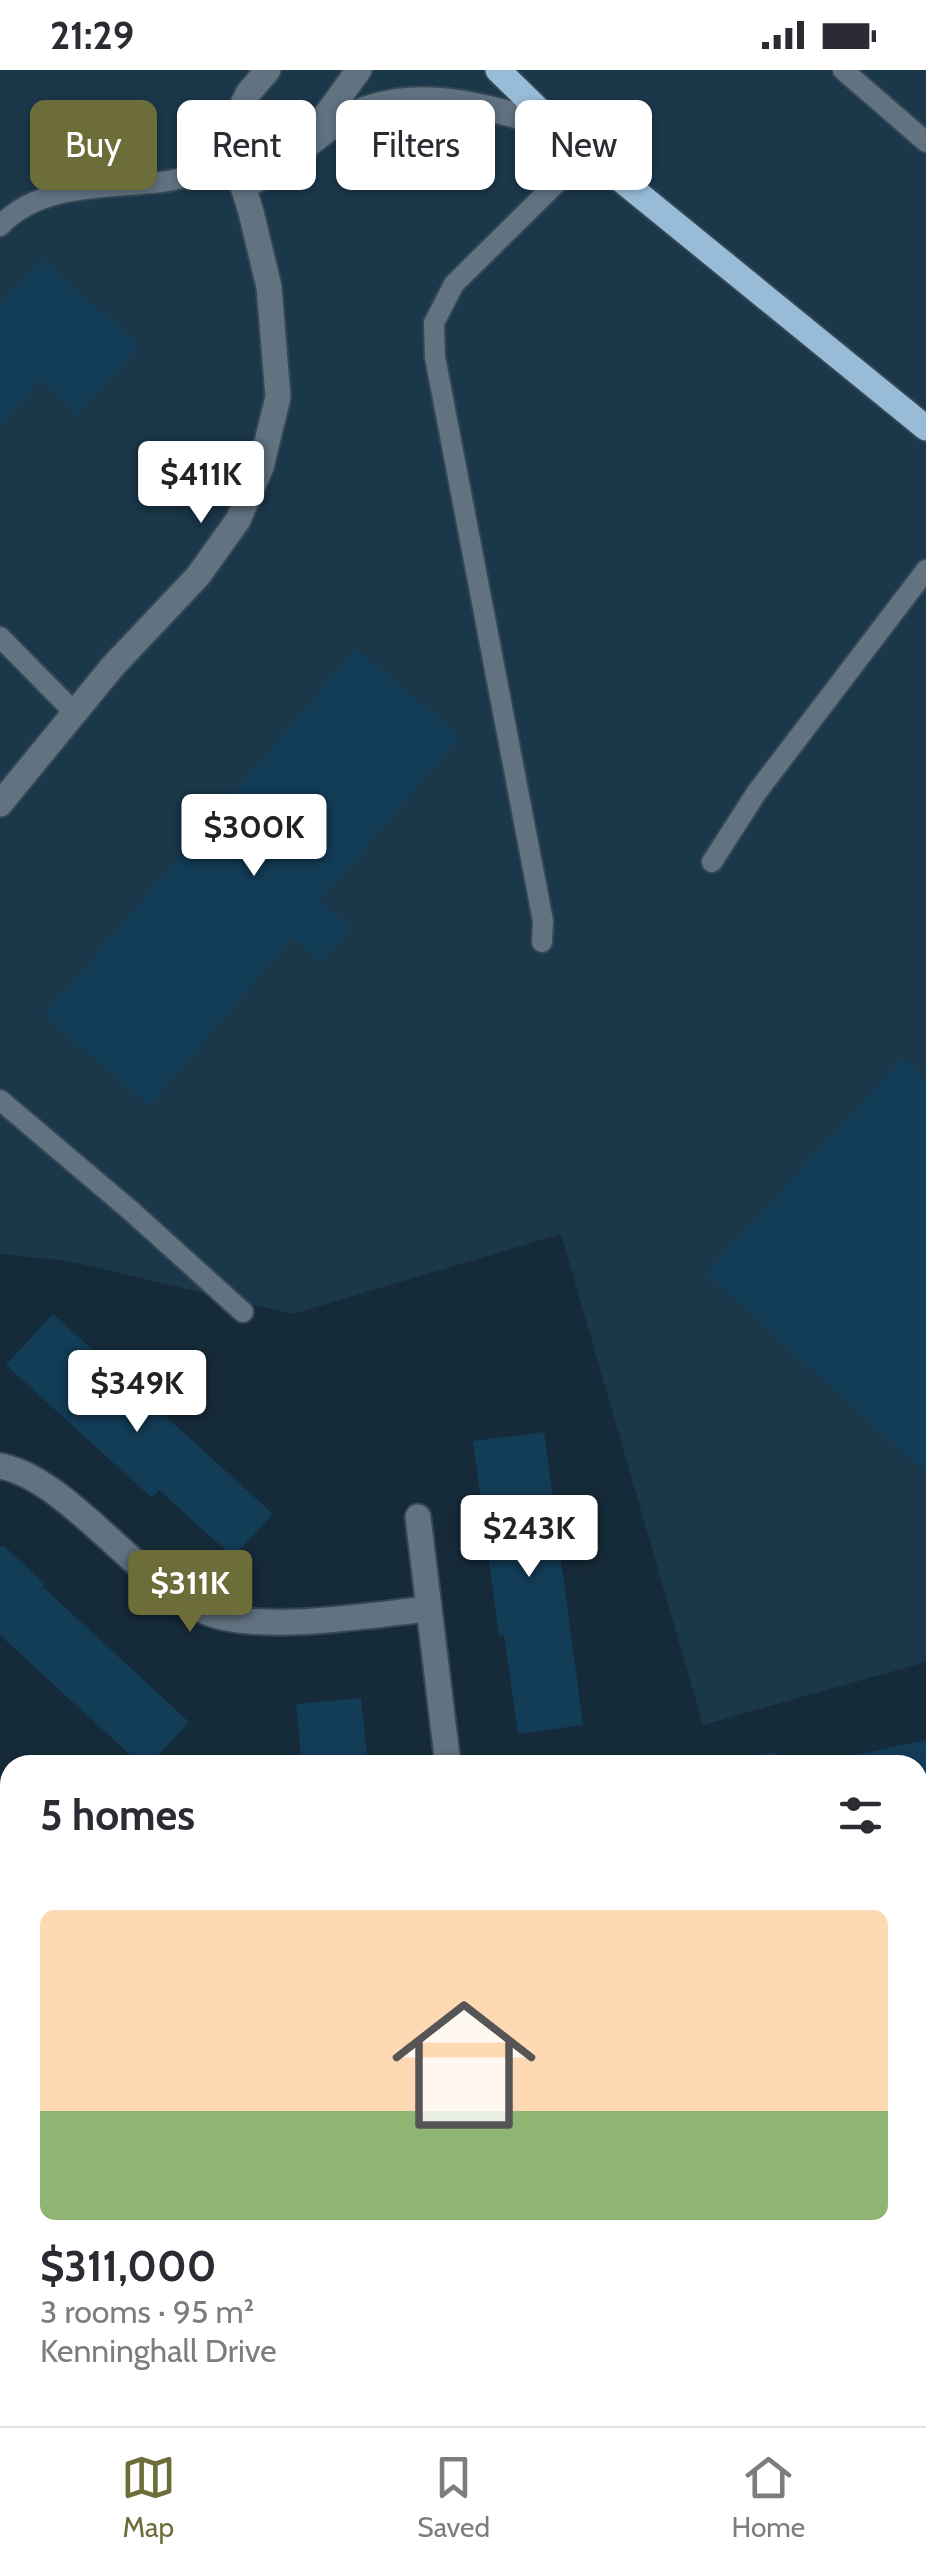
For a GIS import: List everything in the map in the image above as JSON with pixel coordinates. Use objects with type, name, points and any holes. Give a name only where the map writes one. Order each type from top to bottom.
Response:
[{"type":"main road","points":[[498,70],[529,100]]},
{"type":"main road","points":[[635,190],[926,428]]},
{"type":"street","points":[[245,100],[268,70]]},
{"type":"street","points":[[316,126],[359,70]]},
{"type":"street","points":[[316,140],[340,121],[416,98],[454,101],[515,116]]},
{"type":"street","points":[[0,804],[74,712],[198,576],[238,520],[260,466],[278,396],[268,287],[244,190]]},
{"type":"street","points":[[0,1466],[51,1491],[165,1587],[204,1611],[246,1620],[292,1620],[428,1609]]},
{"type":"street","points":[[418,1516],[447,1755]]},
{"type":"lane","points":[[843,70],[926,142]]},
{"type":"lane","points":[[0,226],[14,211],[52,194],[177,181]]},
{"type":"lane","points":[[542,942],[542,921],[434,357],[434,324],[454,284],[549,190]]},
{"type":"lane","points":[[712,862],[757,792],[926,570]]},
{"type":"lane","points":[[0,637],[74,712]]},
{"type":"lane","points":[[0,1100],[243,1312]]},
{"type":"shaded area","points":[[0,70],[926,70],[926,1662],[703,1725],[561,1234],[293,1314],[68,1261],[0,1254]]},
{"type":"building","points":[[41,259],[139,345],[78,414],[40,380],[0,425],[0,305]]},
{"type":"building","points":[[356,649],[460,736],[320,901],[352,928],[322,963],[292,937],[150,1105],[44,1016]]},
{"type":"building","points":[[903,1058],[926,1079],[926,1473],[706,1273]]},
{"type":"building","points":[[53,1314],[273,1514],[233,1557],[159,1490],[152,1498],[6,1365]]},
{"type":"building","points":[[544,1432],[583,1725],[518,1734],[504,1635],[499,1636],[473,1441]]},
{"type":"building","points":[[3,1545],[189,1722],[158,1755],[130,1755],[0,1635]]},
{"type":"building","points":[[361,1698],[367,1755],[301,1755],[296,1704]]},
{"type":"building","points":[[926,1740],[926,1755],[855,1755]]}]
